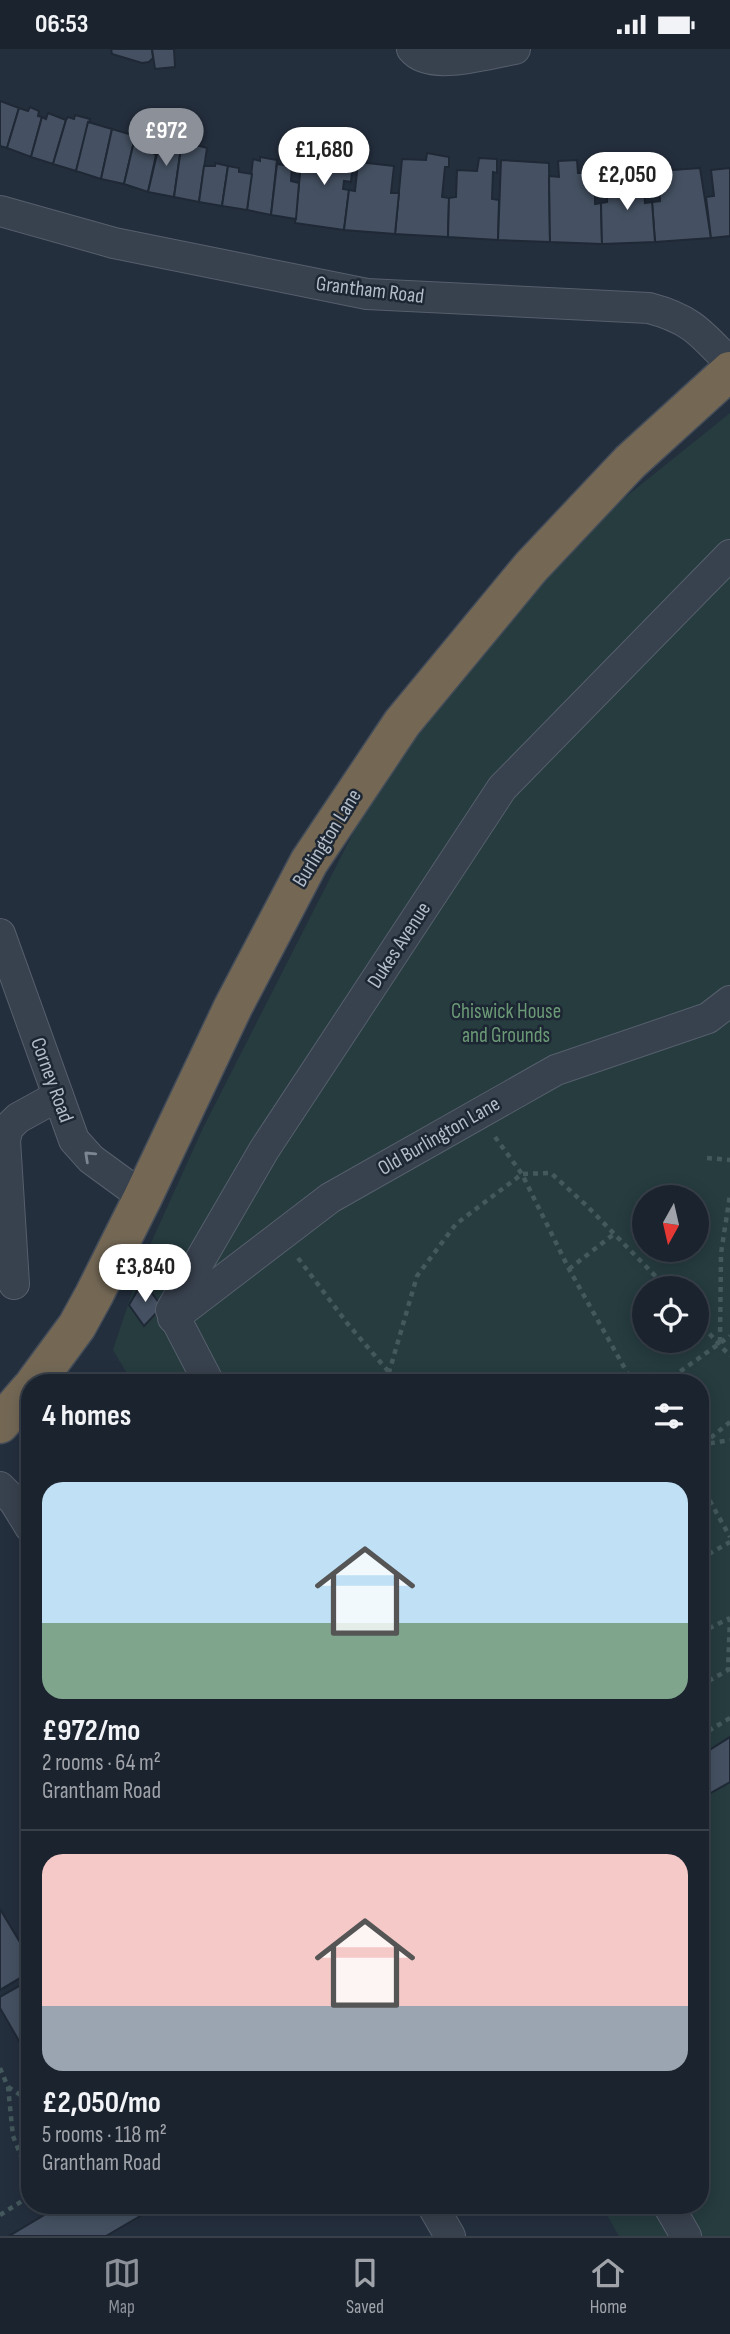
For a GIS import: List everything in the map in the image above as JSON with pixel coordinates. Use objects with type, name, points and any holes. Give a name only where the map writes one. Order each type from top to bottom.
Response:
[{"type":"highway","name":"Burlington Lane","points":[[39,1374],[77,1326],[143,1197],[233,1007],[309,862],[402,723],[531,567],[629,462],[730,371]]},
{"type":"street","points":[[412,49],[426,59],[444,61],[515,49]]},
{"type":"street","name":"Grantham Road","points":[[0,211],[114,243],[367,294],[649,308],[674,315],[698,330],[730,363]]},
{"type":"street","name":"Dukes Avenue","points":[[173,1318],[171,1310],[264,1150],[502,788],[730,555]]},
{"type":"street","name":"Corney Road","points":[[0,934],[74,1140],[91,1159],[143,1197]]},
{"type":"street","name":"Old Burlington Lane","points":[[173,1318],[330,1198],[556,1070],[708,1018],[730,1001]]},
{"type":"street","points":[[14,1284],[5,1140],[8,1128],[18,1118],[58,1095]]},
{"type":"street","points":[[173,1318],[203,1374]]},
{"type":"street","points":[[0,1487],[21,1513]]},
{"type":"street","points":[[437,2214],[450,2236]]},
{"type":"street","points":[[673,2214],[686,2236]]},
{"type":"path","points":[[479,1114],[523,1174],[569,1269],[628,1374]]},
{"type":"path","points":[[707,1158],[730,1160]]},
{"type":"path","points":[[389,1372],[417,1276],[456,1224],[523,1174],[551,1173],[655,1276]]},
{"type":"path","points":[[720,1342],[721,1253],[730,1195]]},
{"type":"path","points":[[569,1269],[614,1234]]},
{"type":"path","points":[[281,1236],[347,1323],[389,1372]]},
{"type":"path","points":[[709,1331],[730,1356]]},
{"type":"path","points":[[676,1374],[730,1336]]},
{"type":"path","points":[[709,1438],[730,1422]]},
{"type":"path","points":[[709,1443],[730,1440]]},
{"type":"path","points":[[709,1499],[730,1537]]},
{"type":"path","points":[[709,1554],[730,1542]]},
{"type":"path","points":[[709,1628],[730,1618],[728,1670],[709,1681]]},
{"type":"path","points":[[709,1731],[730,1718]]},
{"type":"path","points":[[0,2068],[8,2087],[13,2136],[21,2156]]},
{"type":"path","points":[[8,2087],[21,2095]]},
{"type":"path","points":[[0,2215],[21,2202]]},
{"type":"green space","name":"Chiswick House and Grounds","points":[[730,413],[730,2236],[619,2236],[606,2214],[709,2214],[709,1374],[127,1374],[113,1350],[141,1265],[203,1128],[378,784],[572,540]]},
{"type":"building","points":[[111,49],[152,49],[153,58],[142,63],[112,54]]},
{"type":"building","points":[[152,49],[174,49],[175,67],[155,69]]},
{"type":"building","points":[[0,101],[19,108],[7,148],[0,146]]},
{"type":"building","points":[[30,107],[39,111],[38,116],[42,117],[31,157],[7,148],[19,108],[28,111]]},
{"type":"building","points":[[48,113],[66,120],[53,164],[31,157],[42,117],[46,119]]},
{"type":"building","points":[[75,115],[90,119],[76,171],[53,164],[66,120],[68,117],[74,119]]},
{"type":"building","points":[[88,122],[112,129],[101,179],[76,171]]},
{"type":"building","points":[[132,127],[137,128],[124,184],[101,179],[112,129],[129,134]]},
{"type":"building","points":[[136,133],[149,137],[147,149],[156,155],[148,192],[124,184]]},
{"type":"building","points":[[161,137],[182,141],[174,197],[148,192]]},
{"type":"building","points":[[182,141],[207,148],[199,202],[174,197]]},
{"type":"building","points":[[303,145],[354,151],[351,182],[344,181],[343,189],[349,190],[344,230],[295,223]]},
{"type":"building","points":[[427,153],[449,157],[449,167],[445,167],[442,197],[449,198],[448,237],[395,234],[402,159],[426,160]]},
{"type":"building","points":[[260,157],[277,160],[271,215],[247,210],[253,159],[260,161]]},
{"type":"building","points":[[479,158],[497,159],[497,173],[493,172],[492,199],[499,200],[498,240],[448,237],[449,198],[456,197],[457,170],[477,171]]},
{"type":"building","points":[[501,160],[549,163],[550,242],[498,240]]},
{"type":"building","points":[[577,160],[578,173],[595,173],[595,204],[601,203],[602,244],[550,242],[549,176],[559,177],[558,161]]},
{"type":"building","points":[[358,162],[394,166],[391,193],[399,193],[395,234],[344,230],[349,190],[355,191]]},
{"type":"building","points":[[215,163],[228,166],[222,206],[199,202],[204,166],[215,166]]},
{"type":"building","points":[[277,164],[292,166],[291,181],[299,183],[296,219],[271,215]]},
{"type":"building","points":[[228,166],[239,168],[239,172],[252,174],[247,210],[222,206]]},
{"type":"building","points":[[700,168],[711,238],[655,242],[652,202],[660,201],[658,171]]},
{"type":"building","points":[[730,168],[730,236],[711,238],[706,197],[714,196],[711,170]]},
{"type":"building","points":[[643,174],[645,203],[652,202],[655,242],[602,244],[601,203],[607,202],[607,175]]},
{"type":"building","points":[[143,1281],[162,1307],[144,1326],[129,1305]]},
{"type":"building","points":[[730,1737],[730,1782],[709,1794],[709,1750]]},
{"type":"building","points":[[0,1909],[21,1944],[21,1977],[0,1990]]},
{"type":"building","points":[[21,1985],[21,2044],[0,2008],[0,1997]]},
{"type":"building","points":[[46,2214],[144,2214],[106,2236],[9,2236]]}]
